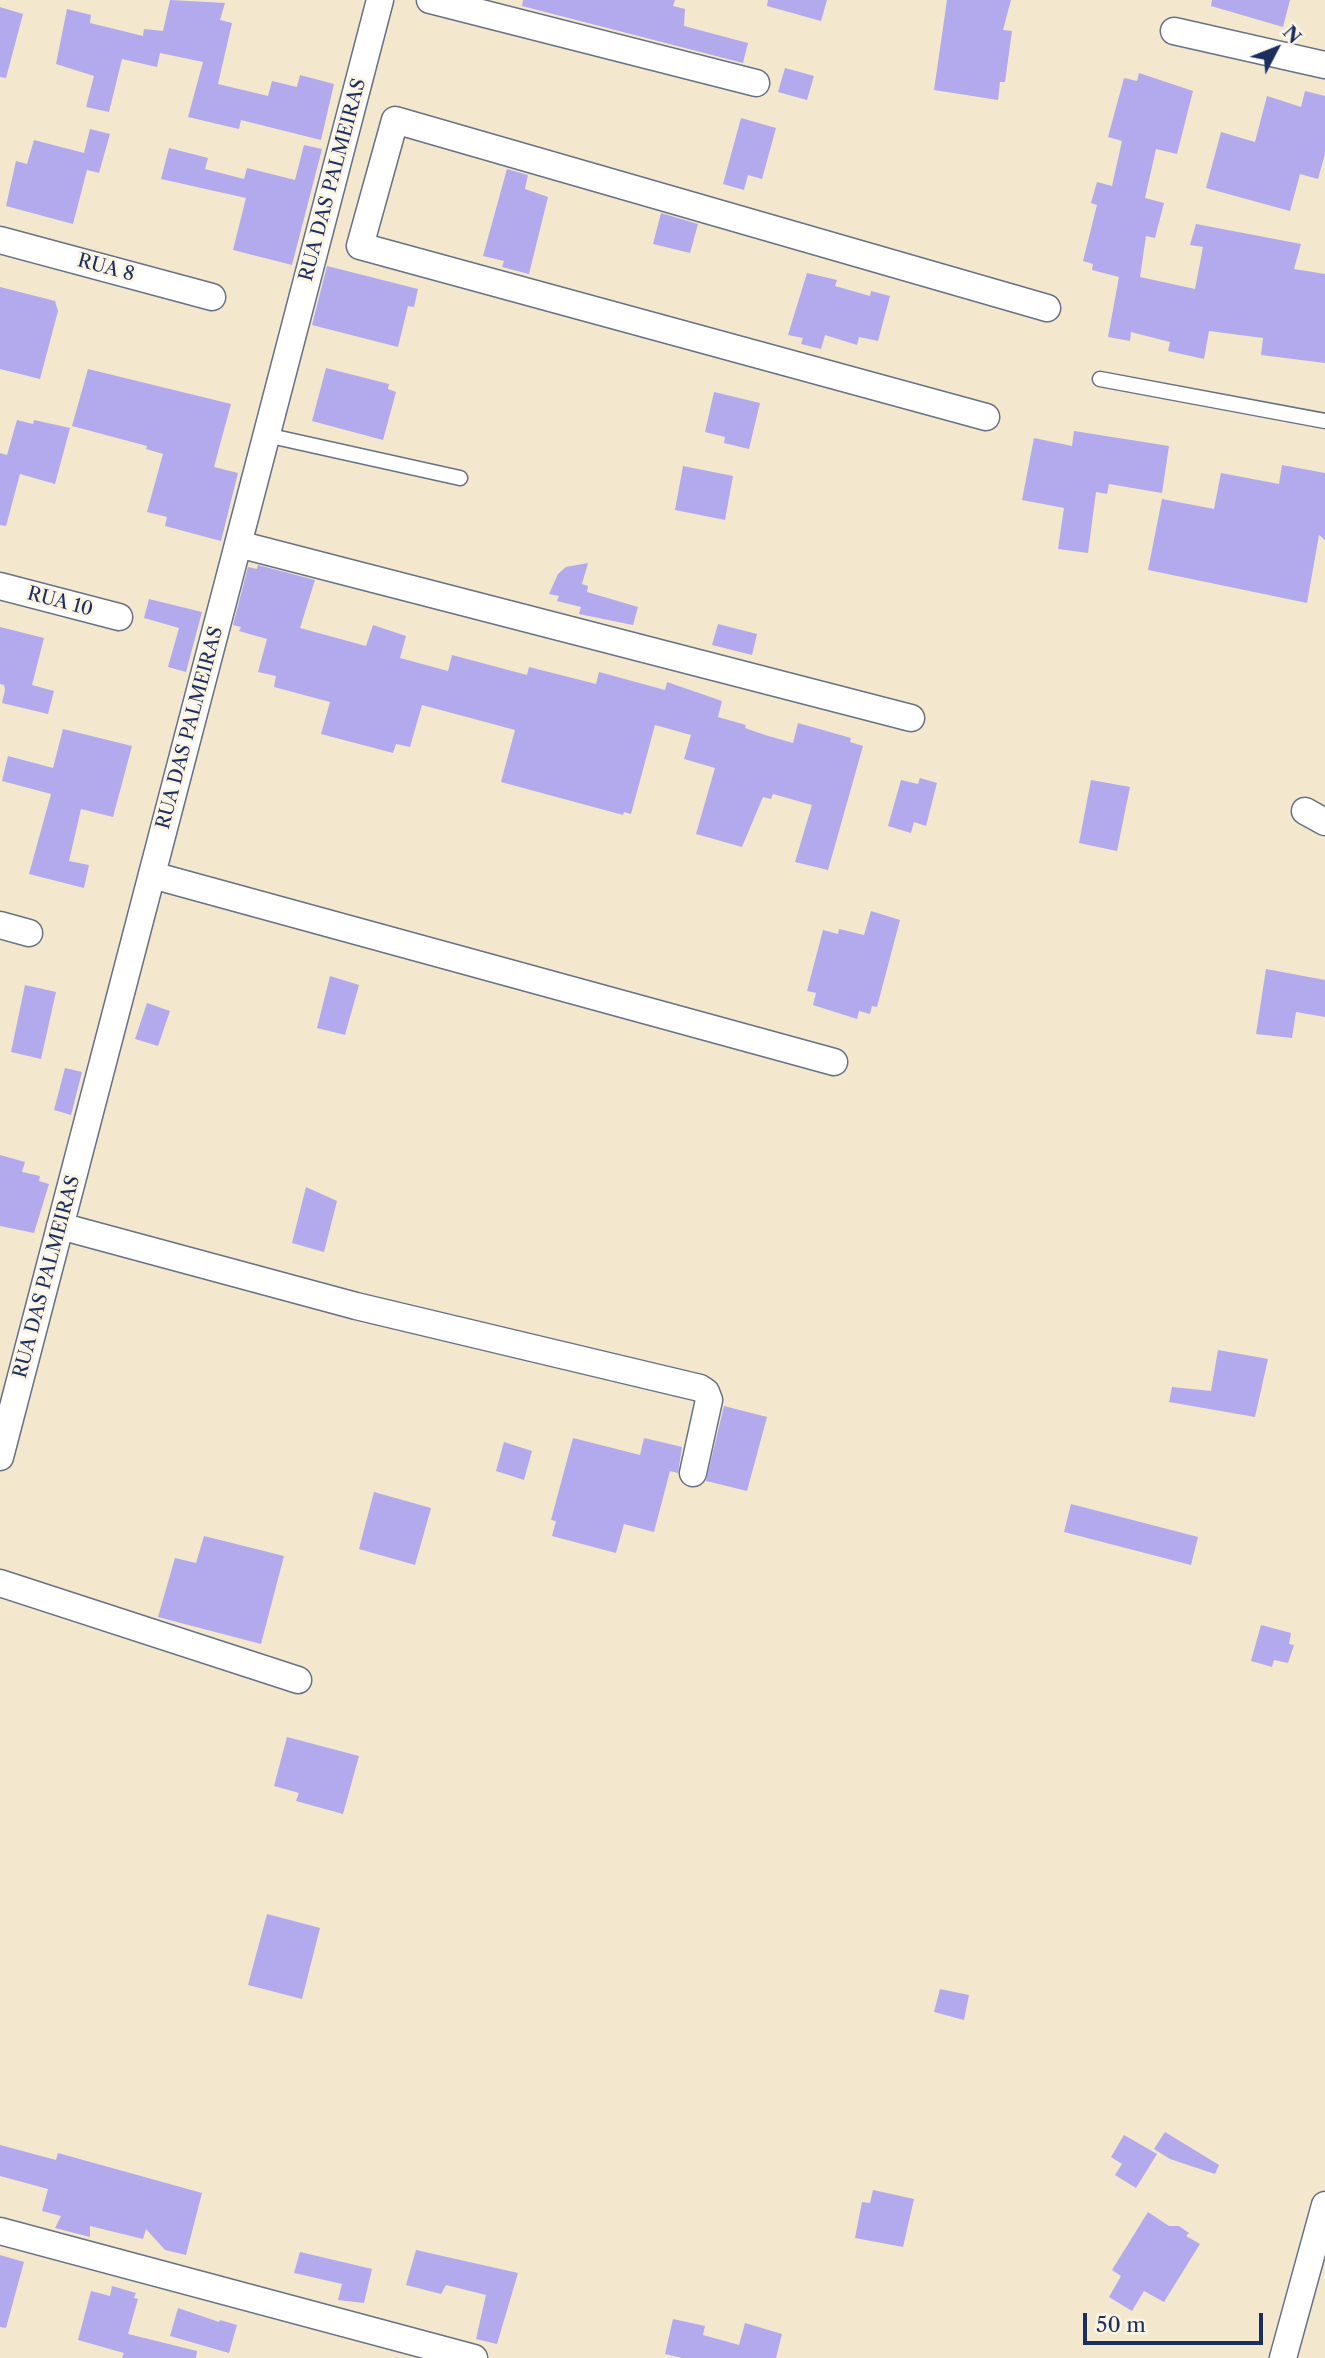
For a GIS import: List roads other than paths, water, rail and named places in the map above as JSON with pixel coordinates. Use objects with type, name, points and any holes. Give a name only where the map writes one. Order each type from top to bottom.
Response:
[{"type":"street","name":"RUA DAS PALMEIRAS","points":[[0,1457],[380,0]]},
{"type":"street","points":[[430,0],[756,83]]},
{"type":"street","points":[[1174,31],[1325,65]]},
{"type":"street","points":[[986,416],[360,246],[396,120],[1047,308]]},
{"type":"street","points":[[336,168],[378,183]]},
{"type":"street","name":"RUA 8","points":[[0,240],[212,297]]},
{"type":"street","points":[[237,544],[911,718]]},
{"type":"street","name":"RUA 10","points":[[0,586],[119,617]]},
{"type":"street","points":[[152,875],[834,1062]]},
{"type":"street","points":[[0,925],[29,933]]},
{"type":"street","points":[[60,1226],[356,1306],[699,1388],[706,1392],[709,1400],[692,1473]]},
{"type":"street","points":[[0,1583],[298,1680]]},
{"type":"street","points":[[1283,2358],[1325,2205]]},
{"type":"street","points":[[0,2231],[474,2358]]},
{"type":"lane","points":[[1100,379],[1325,421]]},
{"type":"lane","points":[[266,435],[460,478]]}]
